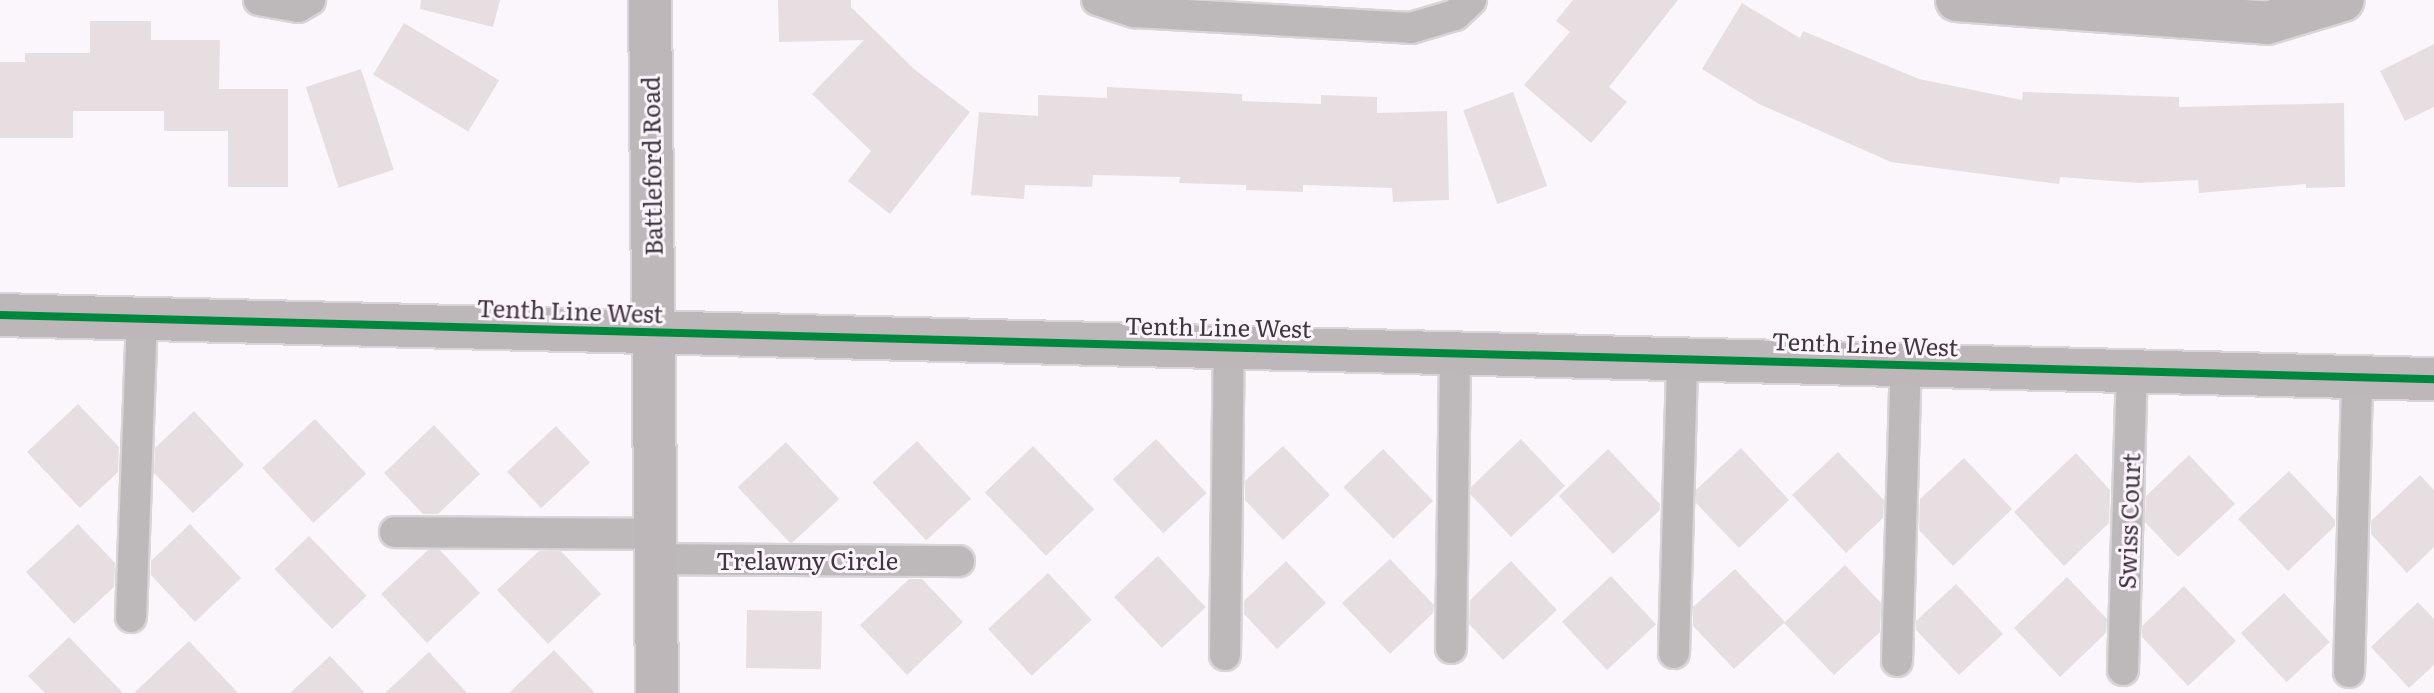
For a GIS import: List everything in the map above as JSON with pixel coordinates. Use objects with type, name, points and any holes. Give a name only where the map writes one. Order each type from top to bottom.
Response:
[{"type":"street","points":[[259,0],[298,7],[310,0]]},
{"type":"street","name":"Battleford Road","points":[[650,0],[653,332]]},
{"type":"street","points":[[1097,0],[1135,12],[1411,28],[1455,15],[1471,0]]},
{"type":"street","points":[[1957,0],[2167,9],[2267,23],[2343,0]]},
{"type":"street","name":"Tenth Line West","points":[[0,315],[2434,379]]},
{"type":"street","points":[[131,617],[142,318]]},
{"type":"street","points":[[653,332],[657,693]]},
{"type":"street","name":"Tenth Line West","points":[[1225,655],[1229,347]]},
{"type":"street","points":[[1451,648],[1455,353]]},
{"type":"street","points":[[1674,653],[1682,358]]},
{"type":"street","name":"Tenth Line West","points":[[1897,661],[1906,364]]},
{"type":"street","name":"Swiss Court","points":[[2123,670],[2132,371]]},
{"type":"street","points":[[2349,672],[2357,377]]},
{"type":"street","name":"Trelawny Circle","points":[[395,532],[959,561]]},
{"type":"building","points":[[421,0],[500,0],[493,27],[420,9]]},
{"type":"building","points":[[778,0],[851,0],[851,7],[914,69],[970,112],[890,214],[848,181],[871,151],[812,94],[864,40],[779,42]]},
{"type":"building","points":[[1573,0],[1678,0],[1609,87],[1627,102],[1591,143],[1524,85],[1570,32],[1556,21]]},
{"type":"building","points":[[1742,3],[1800,38],[1803,31],[1919,79],[2022,100],[2023,92],[2179,97],[2179,107],[2344,103],[2345,187],[2306,188],[2306,184],[2199,193],[2198,180],[2139,183],[2060,177],[2059,184],[1891,162],[1759,104],[1702,69]]},
{"type":"building","points":[[90,21],[151,21],[151,40],[220,40],[219,89],[288,89],[288,187],[228,187],[228,131],[164,131],[164,111],[73,111],[73,138],[0,138],[0,62],[25,62],[25,53],[90,53]]},
{"type":"building","points":[[404,23],[499,80],[468,132],[373,74]]},
{"type":"building","points":[[2434,44],[2434,107],[2405,121],[2380,71]]},
{"type":"building","points":[[361,69],[394,170],[339,188],[306,87]]},
{"type":"building","points":[[1107,87],[1242,94],[1242,101],[1321,104],[1321,95],[1377,97],[1377,113],[1447,111],[1449,200],[1393,202],[1392,188],[1303,185],[1303,192],[1246,190],[1246,185],[1179,183],[1180,177],[1093,175],[1092,187],[1025,185],[1024,199],[971,195],[979,112],[1038,116],[1038,95],[1107,98]]},
{"type":"building","points":[[1513,92],[1547,186],[1497,204],[1463,110]]},
{"type":"building","points":[[78,404],[119,447],[118,472],[80,508],[27,452]]},
{"type":"building","points":[[194,411],[244,465],[193,513],[154,473],[155,448]]},
{"type":"building","points":[[315,419],[366,474],[313,523],[262,468]]},
{"type":"building","points":[[434,425],[480,474],[438,514],[423,514],[384,473]]},
{"type":"building","points":[[556,426],[590,463],[541,508],[507,472]]},
{"type":"building","points":[[1156,439],[1206,493],[1163,533],[1113,479]]},
{"type":"building","points":[[1521,439],[1565,486],[1511,537],[1471,495],[1471,487]]},
{"type":"building","points":[[917,441],[971,499],[926,540],[872,483]]},
{"type":"building","points":[[786,442],[839,499],[791,544],[738,487]]},
{"type":"building","points":[[1033,446],[1094,509],[1046,556],[985,493]]},
{"type":"building","points":[[1283,446],[1330,495],[1283,540],[1245,500],[1245,481]]},
{"type":"building","points":[[1741,448],[1789,500],[1739,548],[1696,503],[1696,490]]},
{"type":"building","points":[[1383,449],[1433,501],[1393,539],[1343,487]]},
{"type":"building","points":[[1608,449],[1660,504],[1660,510],[1613,554],[1559,496]]},
{"type":"building","points":[[1838,452],[1884,500],[1883,518],[1846,553],[1792,495]]},
{"type":"building","points":[[2076,453],[2110,490],[2109,523],[2064,566],[2014,512]]},
{"type":"building","points":[[2189,455],[2235,504],[2178,557],[2145,522],[2146,496]]},
{"type":"building","points":[[1964,458],[2012,509],[1953,566],[1919,530],[1920,499]]},
{"type":"building","points":[[2289,471],[2335,520],[2335,526],[2288,571],[2238,519]]},
{"type":"building","points":[[2420,475],[2434,490],[2434,547],[2407,573],[2371,534],[2371,521]]},
{"type":"building","points":[[78,524],[115,563],[114,587],[74,624],[26,572]]},
{"type":"building","points":[[190,524],[241,578],[195,622],[151,575],[151,561]]},
{"type":"building","points":[[309,536],[367,596],[332,629],[274,569]]},
{"type":"building","points":[[428,550],[440,550],[480,593],[427,643],[381,594]]},
{"type":"building","points":[[539,551],[561,551],[601,594],[548,644],[497,590]]},
{"type":"building","points":[[1158,556],[1206,607],[1162,648],[1114,597]]},
{"type":"building","points":[[1390,559],[1434,605],[1433,613],[1390,654],[1342,603]]},
{"type":"building","points":[[1286,561],[1326,603],[1277,649],[1244,614],[1244,601]]},
{"type":"building","points":[[1511,561],[1557,610],[1503,660],[1469,624],[1470,600]]},
{"type":"building","points":[[1845,565],[1881,603],[1880,632],[1834,675],[1784,623]]},
{"type":"building","points":[[1735,569],[1785,622],[1734,669],[1693,626],[1693,607]]},
{"type":"building","points":[[1048,573],[1092,620],[1032,676],[988,629]]},
{"type":"building","points":[[1611,576],[1656,624],[1607,670],[1562,622]]},
{"type":"building","points":[[2067,577],[2107,619],[2106,633],[2060,677],[2014,628]]},
{"type":"building","points":[[909,579],[922,579],[963,622],[907,675],[860,625]]},
{"type":"building","points":[[1956,584],[2003,634],[1959,675],[1916,630],[1916,621]]},
{"type":"building","points":[[2184,586],[2236,641],[2188,686],[2142,637],[2142,626]]},
{"type":"building","points":[[2284,593],[2330,642],[2287,682],[2241,633]]},
{"type":"building","points":[[2418,602],[2434,619],[2434,665],[2409,688],[2371,647]]},
{"type":"building","points":[[747,610],[822,611],[821,669],[746,668]]},
{"type":"building","points":[[69,637],[123,693],[45,693],[28,676]]},
{"type":"building","points":[[189,641],[238,693],[134,693]]},
{"type":"building","points":[[554,650],[595,693],[509,693]]},
{"type":"building","points":[[429,652],[467,693],[385,693]]},
{"type":"building","points":[[330,656],[365,693],[290,693]]},
{"type":"cycle path","points":[[0,315],[2434,379]]}]
